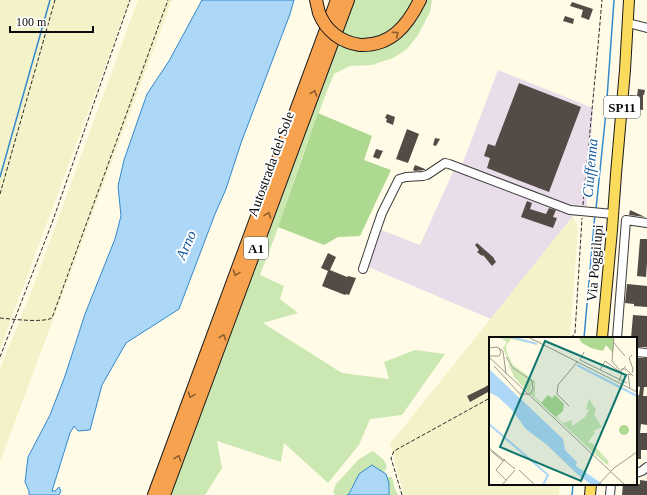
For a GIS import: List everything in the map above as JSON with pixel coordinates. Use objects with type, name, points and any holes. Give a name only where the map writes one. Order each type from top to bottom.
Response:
[{"type":"highway","points":[[316,0],[319,13],[325,25],[334,34],[347,42],[360,45],[381,42],[400,31],[410,19],[420,0]]},
{"type":"highway","points":[[329,21],[334,0]]},
{"type":"highway","name":"Autostrada del Sole","points":[[154,495],[337,0]]},
{"type":"highway","name":"Autostrada del Sole","points":[[164,495],[348,0]]},
{"type":"main road","name":"Via Poggilupi","points":[[602,337],[609,269],[610,213],[629,0]]},
{"type":"main road","points":[[590,495],[591,485]]},
{"type":"street","points":[[628,23],[647,28]]},
{"type":"street","points":[[363,269],[382,214],[399,180],[406,177],[427,175],[445,163],[570,210],[610,213]]},
{"type":"street","points":[[616,337],[626,220],[647,223]]},
{"type":"street","points":[[609,269],[622,270]]},
{"type":"street","points":[[637,352],[647,353]]},
{"type":"street","points":[[637,473],[647,467]]},
{"type":"street","points":[[610,495],[611,485]]},
{"type":"path","points":[[0,194],[54,0]]},
{"type":"path","points":[[0,358],[52,223],[130,0]]},
{"type":"path","points":[[0,318],[15,320],[48,320],[52,318],[168,0]]},
{"type":"path","points":[[572,337],[575,333],[602,0]]},
{"type":"path","points":[[402,495],[391,458],[394,451],[489,399]]},
{"type":"shaded area","points":[[0,0],[130,0],[0,349]]},
{"type":"shaded area","points":[[138,0],[172,0],[0,462],[0,369],[35,282]]},
{"type":"shaded area","points":[[498,70],[593,108],[586,215],[573,216],[491,319],[366,266],[379,229],[420,245],[457,163],[462,165]]},
{"type":"shaded area","points":[[573,216],[578,228],[570,337],[489,337],[489,485],[560,485],[559,495],[404,495],[390,444]]},
{"type":"green space","points":[[354,0],[415,0],[412,9],[387,36],[363,42],[341,35]]},
{"type":"green space","points":[[423,0],[432,0],[430,12],[418,35],[407,49],[393,58],[372,65],[350,66],[334,74],[301,160],[277,231],[260,275],[284,286],[280,299],[298,313],[263,323],[342,373],[389,379],[384,362],[415,350],[445,354],[402,415],[370,419],[359,445],[328,483],[284,443],[281,462],[217,441],[222,468],[205,495],[170,495],[339,43],[383,46]]},
{"type":"green space","points":[[318,113],[372,136],[364,160],[391,170],[360,236],[338,237],[324,245],[278,227]]},
{"type":"green space","points":[[373,451],[384,460],[387,467],[384,472],[379,470],[359,474],[349,494],[335,495],[333,492],[336,484],[359,459]]},
{"type":"green space","points":[[387,477],[392,477],[398,495],[389,495],[389,483]]},
{"type":"water","name":"Arno","points":[[202,0],[294,0],[241,143],[226,189],[179,309],[126,343],[102,385],[90,430],[78,431],[74,426],[70,433],[52,491],[55,491],[59,487],[61,491],[59,495],[29,495],[25,482],[28,457],[50,415],[65,376],[85,314],[115,239],[121,216],[118,186],[124,160],[147,94],[169,61]]},
{"type":"water","points":[[372,465],[386,474],[389,483],[389,495],[347,495],[349,494],[359,474]]},
{"type":"building","points":[[572,2],[593,9],[589,20],[581,17],[583,10],[570,6]]},
{"type":"building","points":[[565,16],[574,19],[573,24],[563,21]]},
{"type":"building","points":[[519,83],[581,107],[549,192],[487,168],[490,158],[484,156],[488,144],[495,146]]},
{"type":"building","points":[[638,89],[645,90],[643,95],[643,110],[636,109],[637,104],[629,103],[630,95],[637,96]]},
{"type":"building","points":[[387,114],[395,117],[393,125],[386,122],[387,119],[385,118]]},
{"type":"building","points":[[407,129],[419,134],[408,163],[396,159]]},
{"type":"building","points":[[435,138],[440,139],[436,146],[433,145]]},
{"type":"building","points":[[376,149],[383,151],[379,159],[373,157]]},
{"type":"building","points":[[415,165],[425,169],[425,170],[413,170]]},
{"type":"building","points":[[527,201],[532,203],[530,209],[546,214],[549,208],[556,210],[553,217],[557,218],[553,228],[521,217]]},
{"type":"building","points":[[630,210],[645,217],[629,215]]},
{"type":"building","points":[[640,239],[647,239],[646,277],[637,276]]},
{"type":"building","points":[[477,243],[493,257],[496,262],[492,266],[483,255],[482,256],[477,252],[479,250],[475,245]]},
{"type":"building","points":[[328,253],[336,257],[330,270],[347,277],[356,278],[349,295],[345,295],[322,286],[328,271],[321,268]]},
{"type":"building","points":[[627,284],[647,286],[647,307],[634,306],[634,304],[625,303]]},
{"type":"building","points":[[633,315],[647,316],[647,347],[637,347],[637,337],[631,337]]},
{"type":"building","points":[[637,358],[647,358],[647,387],[644,387],[643,396],[647,396],[647,425],[641,424],[640,433],[647,433],[647,450],[641,450],[641,459],[637,459],[637,395],[639,395],[640,387],[637,386]]},
{"type":"building","points":[[489,385],[489,394],[488,392],[470,402],[467,396]]},
{"type":"building","points":[[640,480],[647,481],[647,495],[622,495],[623,485],[640,484]]},
{"type":"waterway","points":[[0,177],[50,0]]},
{"type":"waterway","name":"Ciuffenna","points":[[596,209],[606,112],[614,0]]},
{"type":"waterway","name":"Ciuffenna","points":[[584,337],[595,214]]},
{"type":"waterway","name":"Ciuffenna","points":[[572,495],[573,485]]}]
